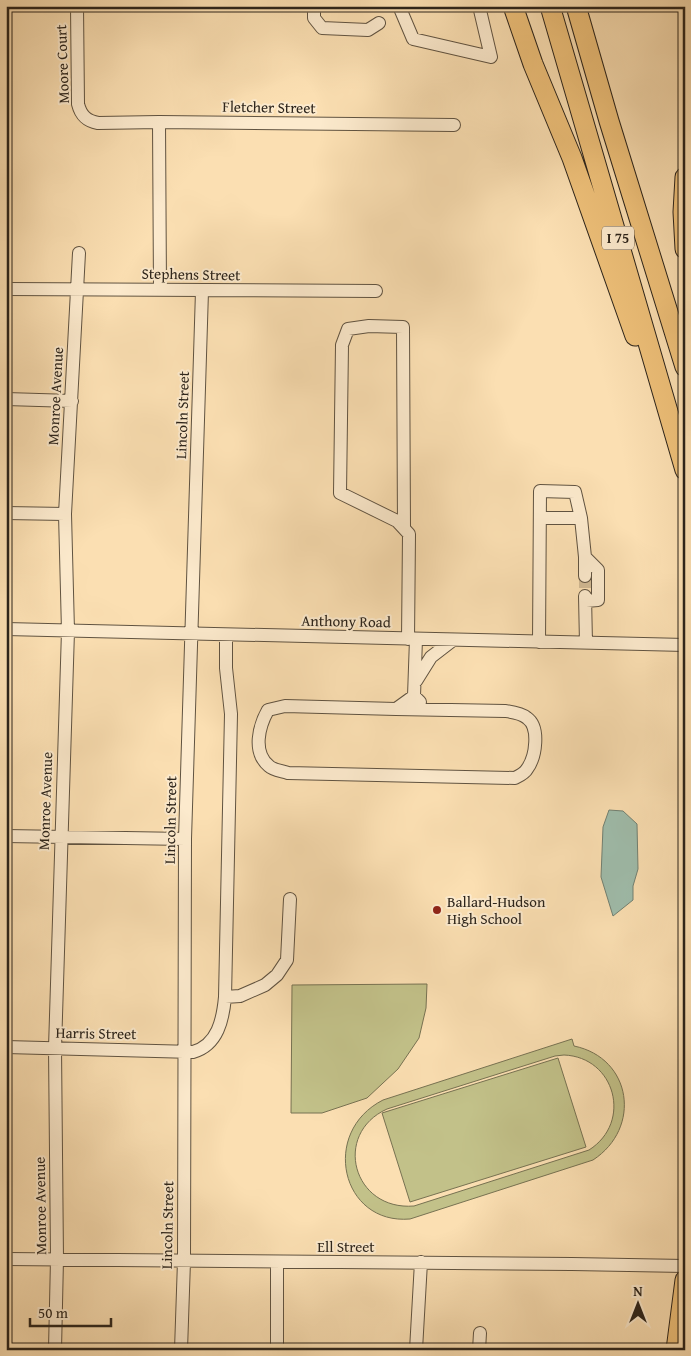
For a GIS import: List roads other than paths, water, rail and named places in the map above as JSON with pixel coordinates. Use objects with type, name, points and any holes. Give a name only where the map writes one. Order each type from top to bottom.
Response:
[{"type":"highway","points":[[513,6],[572,158],[640,349],[678,443]]},
{"type":"highway","name":"I 75","points":[[550,6],[685,470]]},
{"type":"highway","name":"I 75","points":[[576,6],[609,121],[685,367]]},
{"type":"highway","points":[[685,178],[685,249]]},
{"type":"highway","points":[[676,1350],[685,1280]]},
{"type":"street","name":"Moore Court","points":[[77,6],[78,104],[80,112],[85,118]]},
{"type":"street","points":[[314,6],[314,18],[322,28],[368,30],[379,24]]},
{"type":"street","points":[[399,6],[413,39],[491,57],[479,6]]},
{"type":"street","name":"Fletcher Street","points":[[85,118],[98,124],[159,122],[454,125]]},
{"type":"street","points":[[159,122],[160,290]]},
{"type":"street","name":"Monroe Avenue","points":[[55,1350],[57,1259],[55,1048],[60,838],[68,631],[65,514],[79,253]]},
{"type":"street","name":"Stephens Street","points":[[6,289],[376,291]]},
{"type":"street","name":"Lincoln Street","points":[[181,1350],[184,1261],[184,840],[202,291]]},
{"type":"street","points":[[404,528],[403,327],[369,326],[348,329],[342,345],[340,493],[397,521],[404,528],[410,534],[414,696],[427,710]]},
{"type":"street","points":[[6,399],[72,401]]},
{"type":"street","points":[[539,642],[540,491],[575,492],[582,518],[585,576]]},
{"type":"street","points":[[6,512],[65,514]]},
{"type":"street","points":[[540,518],[582,518]]},
{"type":"street","points":[[585,557],[598,570],[598,600],[586,599],[586,643]]},
{"type":"street","name":"Anthony Road","points":[[6,629],[685,645]]},
{"type":"street","name":"Harris Street","points":[[6,1047],[193,1052],[202,1049],[216,1034],[223,1019],[225,997],[232,714],[226,668],[226,635]]},
{"type":"street","points":[[415,683],[431,657],[453,640]]},
{"type":"street","points":[[396,709],[414,696]]},
{"type":"street","points":[[285,706],[396,709],[505,711],[518,713],[529,718],[536,733],[532,760],[526,771],[515,778],[288,773],[270,767],[261,755],[259,737],[261,722],[268,710],[285,706]]},
{"type":"street","points":[[6,836],[184,840]]},
{"type":"street","points":[[225,997],[240,996],[265,985],[278,975],[287,960],[290,899]]},
{"type":"street","name":"Ell Street","points":[[6,1259],[685,1266]]},
{"type":"street","points":[[277,1262],[277,1350]]},
{"type":"street","points":[[416,1350],[421,1262]]},
{"type":"street","points":[[479,1350],[480,1333]]},
{"type":"tunnel","points":[[585,576],[585,596]]},
{"type":"place","name":"Ballard-Hudson High School","points":[[437,910]]}]
